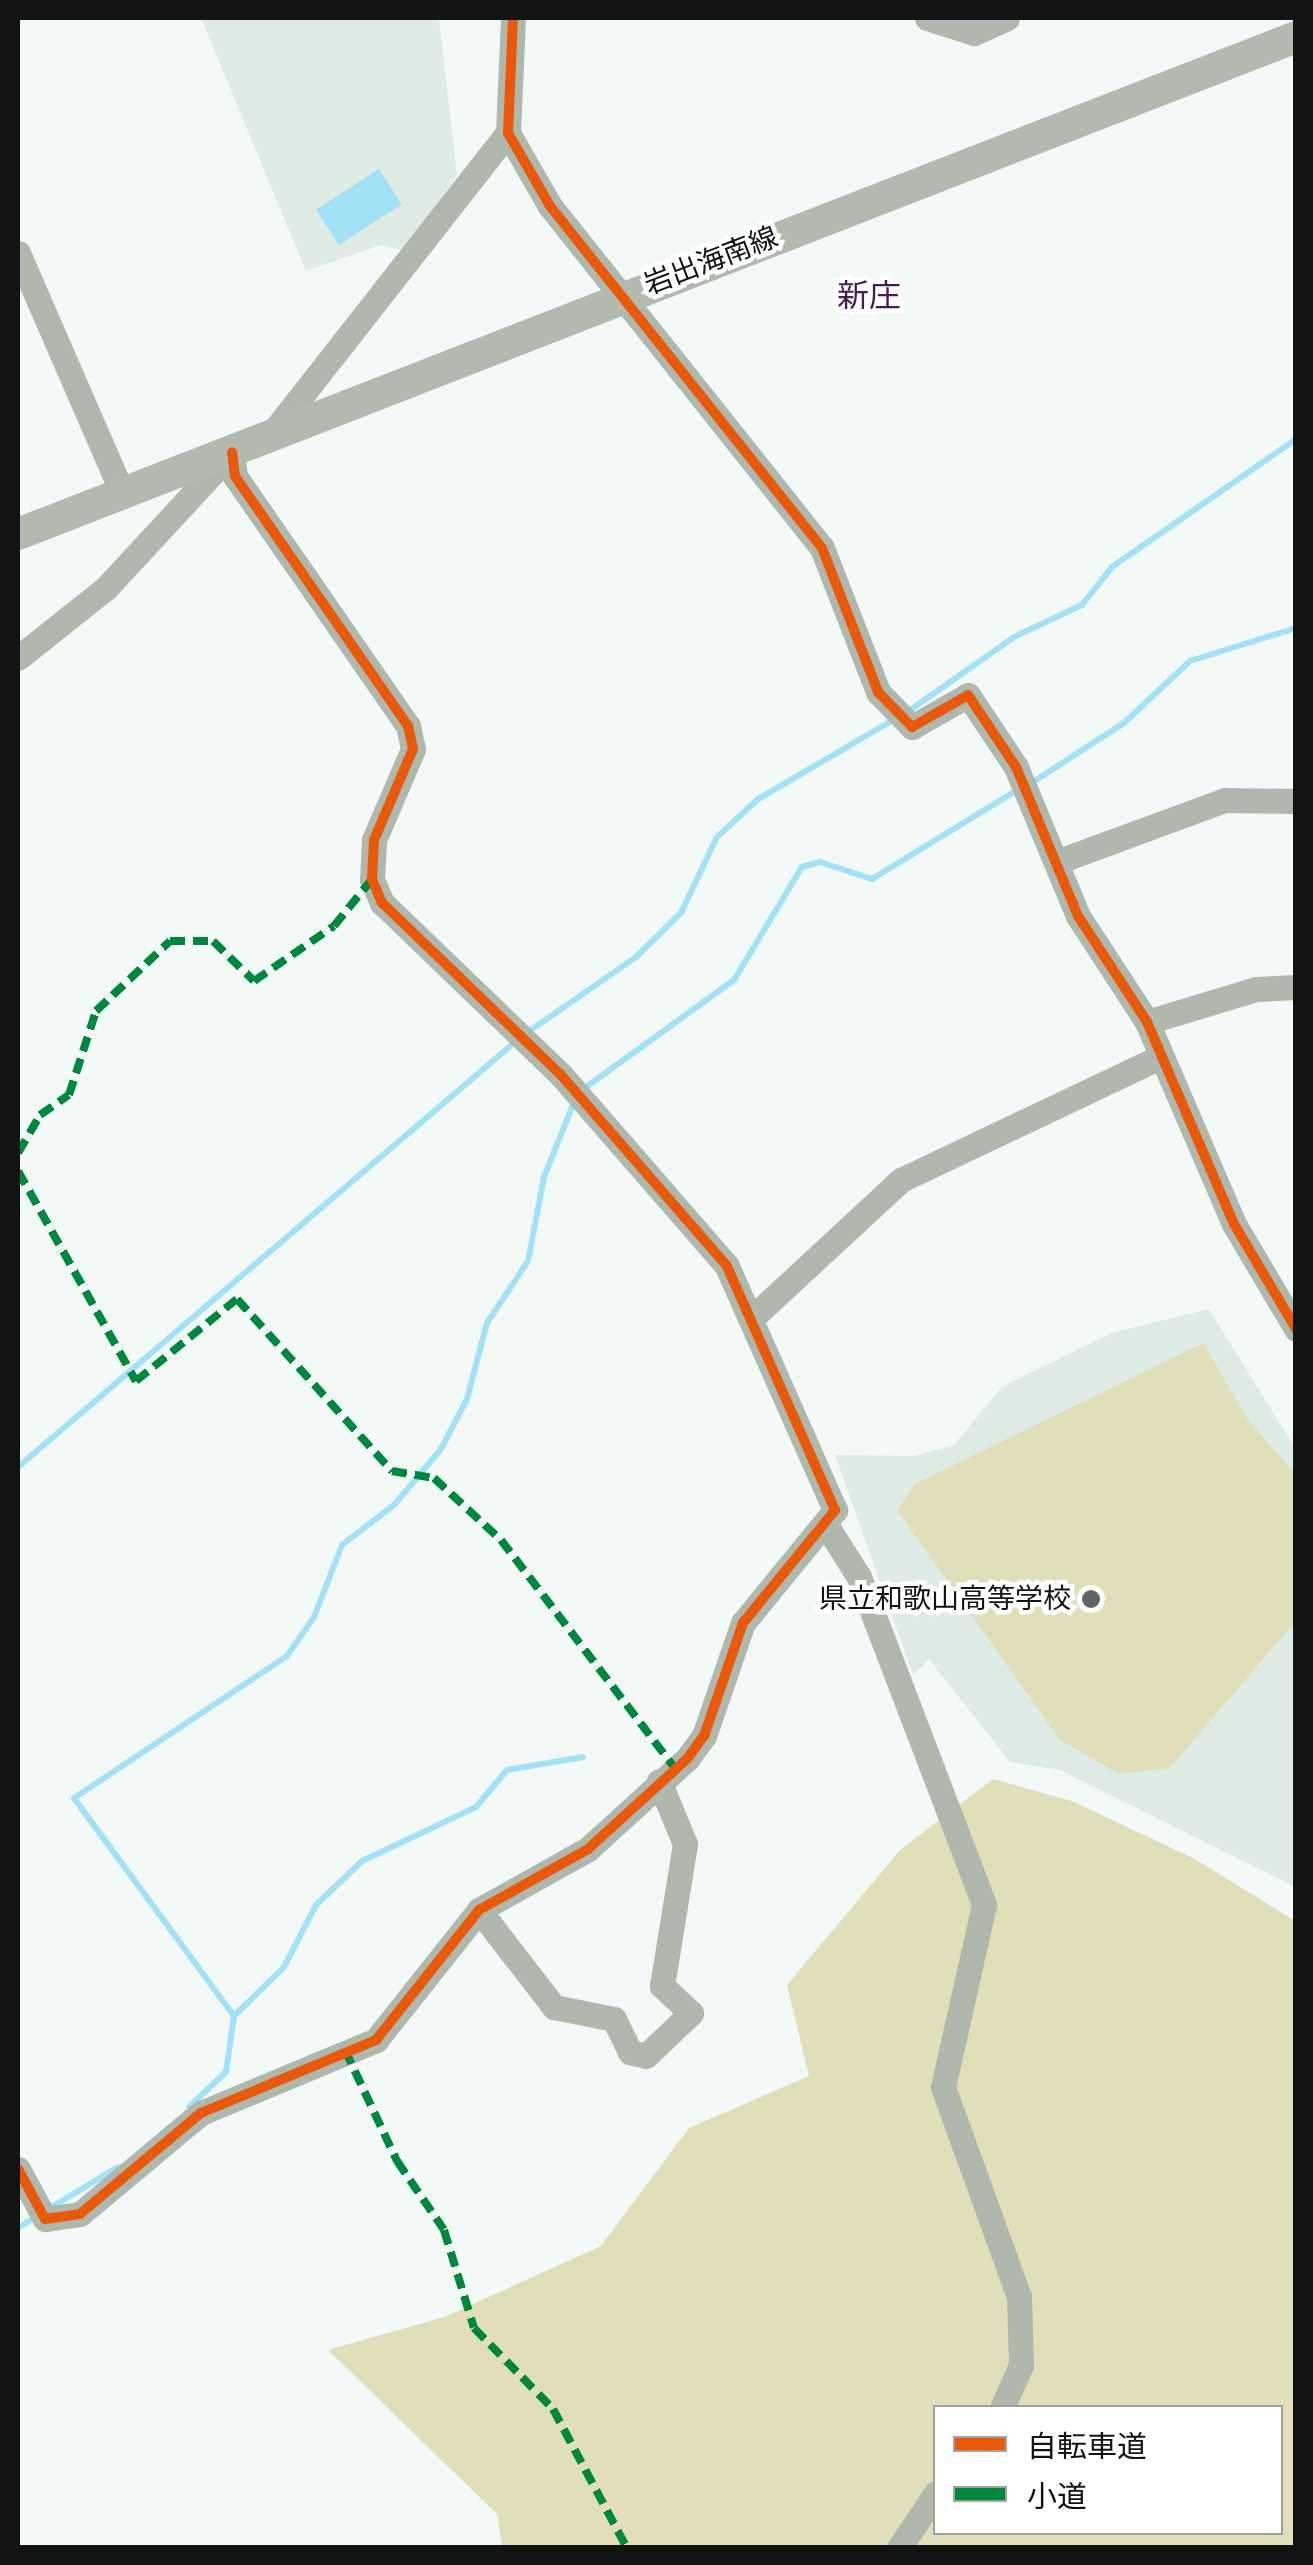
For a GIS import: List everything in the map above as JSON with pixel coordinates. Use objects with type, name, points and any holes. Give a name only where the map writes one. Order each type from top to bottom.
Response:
[{"type":"main road","name":"岩出海南線","points":[[18,534],[616,298],[1296,37]]},
{"type":"street","points":[[513,18],[508,133],[616,298],[822,548],[878,692],[912,727],[968,694],[1016,766],[1059,861],[1078,916],[1147,1022],[1156,1059],[1296,1329]]},
{"type":"street","points":[[927,18],[974,33],[1008,18]]},
{"type":"street","points":[[268,438],[508,133]]},
{"type":"street","points":[[18,252],[123,494]]},
{"type":"street","points":[[18,658],[106,588],[232,452]]},
{"type":"street","points":[[18,2169],[45,2218],[80,2214],[201,2113],[376,2040],[479,1910],[588,1849],[704,1736],[743,1623],[828,1528],[835,1510],[827,1479],[727,1266],[666,1192],[382,903],[372,879],[374,840],[412,749],[408,726],[235,476],[232,452]]},
{"type":"street","points":[[1059,861],[1225,800],[1296,802]]},
{"type":"street","points":[[1147,1022],[1256,989],[1296,987]]},
{"type":"street","points":[[753,1317],[900,1180],[1156,1059]]},
{"type":"street","points":[[828,1528],[859,1577],[984,1906],[943,2087],[1019,2296],[1020,2365],[1003,2405]]},
{"type":"street","points":[[479,1910],[554,2007],[614,2020],[630,2052],[646,2056],[691,2013],[662,1986],[686,1844],[659,1781]]},
{"type":"street","points":[[900,2548],[933,2498]]},
{"type":"shaded area","points":[[201,18],[439,18],[457,175],[406,251],[381,245],[306,271]]},
{"type":"shaded area","name":"県立和歌山高等学校","points":[[1209,1309],[1295,1448],[1295,1887],[1060,1770],[1010,1762],[929,1659],[913,1675],[835,1455],[914,1456],[954,1445],[1002,1387],[1111,1333]]},
{"type":"green space","name":"県立和歌山高等学校","points":[[1203,1343],[1249,1421],[1295,1474],[1295,1622],[1170,1768],[1119,1774],[1060,1740],[897,1510],[915,1484]]},
{"type":"green space","points":[[993,1779],[1072,1801],[1195,1859],[1295,1921],[1295,2547],[502,2547],[497,2514],[328,2350],[444,2317],[601,2246],[689,2128],[809,2076],[787,1985],[900,1850]]},
{"type":"water","points":[[379,169],[402,204],[339,245],[316,210]]},
{"type":"waterway","points":[[906,713],[1014,637],[1082,605],[1112,567],[1296,439]]},
{"type":"waterway","points":[[1030,784],[1124,723],[1190,661],[1296,628]]},
{"type":"waterway","points":[[525,1034],[636,957],[681,913],[717,837],[758,799],[895,719]]},
{"type":"waterway","points":[[582,1090],[734,980],[802,867],[820,862],[872,879],[1019,789]]},
{"type":"waterway","points":[[18,1467],[515,1042]]},
{"type":"waterway","points":[[234,2016],[74,1798],[287,1656],[314,1617],[342,1545],[395,1504],[441,1449],[467,1399],[487,1323],[528,1261],[544,1177],[575,1100]]},
{"type":"waterway","points":[[189,2107],[226,2072],[234,2016],[284,1967],[316,1905],[362,1861],[476,1807],[507,1770],[583,1757]]},
{"type":"waterway","points":[[52,2207],[118,2167]]},
{"type":"waterway","points":[[18,2228],[37,2216]]},
{"type":"marked path","points":[[18,1153],[40,1115],[69,1095],[96,1011],[170,941],[213,941],[254,981],[334,926],[372,879]]},
{"type":"marked path","points":[[18,1171],[136,1381],[237,1299],[392,1471],[434,1478],[501,1540],[673,1766]]},
{"type":"marked path","points":[[345,2050],[397,2161],[444,2230],[474,2328],[553,2409],[627,2548]]},
{"type":"cycle path","points":[[513,18],[508,133],[550,206],[822,548],[878,692],[912,727],[968,695],[1016,767],[1078,916],[1147,1022],[1234,1224],[1296,1329]]},
{"type":"cycle path","points":[[18,2169],[45,2219],[80,2214],[201,2113],[376,2040],[479,1910],[588,1849],[687,1759],[704,1736],[743,1623],[835,1510],[727,1266],[560,1074],[382,903],[372,879],[374,840],[413,749],[408,726],[235,476],[232,452]]},
{"type":"place","name":"県立和歌山高等学校","points":[[1091,1599]]},
{"type":"district","name":"新庄","points":[[869,296]]}]
